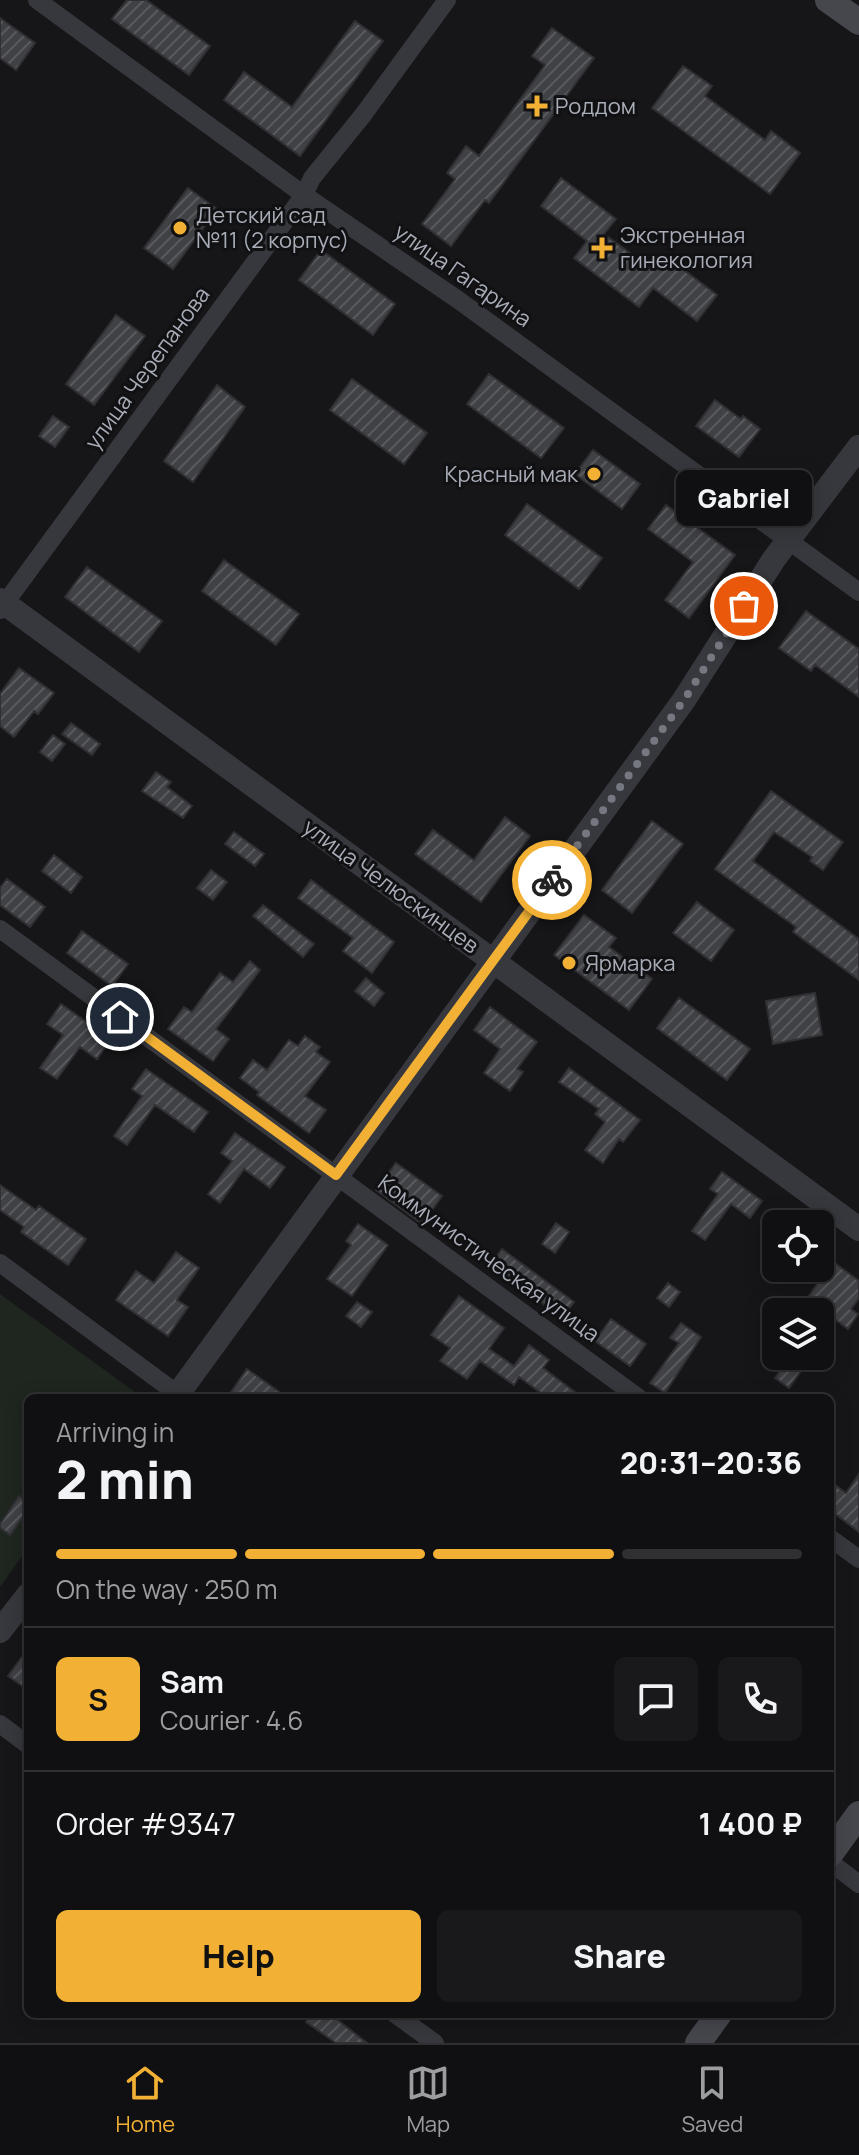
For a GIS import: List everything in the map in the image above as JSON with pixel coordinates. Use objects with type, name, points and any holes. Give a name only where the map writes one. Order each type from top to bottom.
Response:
[{"type":"main road","points":[[828,0],[859,22]]},
{"type":"main road","points":[[834,1848],[859,1814]]},
{"type":"main road","points":[[698,2043],[714,2018]]},
{"type":"street","name":"улица Гагарина","points":[[37,0],[304,195],[457,299],[859,592]]},
{"type":"street","name":"улица Черепанова","points":[[2,604],[304,195],[312,178],[363,115],[447,0]]},
{"type":"street","points":[[181,1394],[336,1175],[684,700],[788,541],[859,447]]},
{"type":"street","name":"улица Челюскинцев","points":[[2,604],[859,1229]]},
{"type":"street","name":"Коммунистическая улица","points":[[0,929],[634,1394]]},
{"type":"street","points":[[0,1263],[175,1394]]},
{"type":"street","points":[[834,1541],[859,1559]]},
{"type":"street","points":[[0,1631],[24,1600]]},
{"type":"street","points":[[0,1724],[24,1742]]},
{"type":"street","points":[[834,1865],[859,1884]]},
{"type":"street","points":[[401,2018],[435,2043]]},
{"type":"shaded area","points":[[0,1294],[138,1394],[24,1394],[24,1554],[0,1587]]},
{"type":"building","points":[[127,0],[146,0],[210,46],[189,75],[112,19]]},
{"type":"building","points":[[0,18],[35,43],[16,70],[0,58]]},
{"type":"building","points":[[355,21],[383,41],[300,156],[224,100],[244,72],[292,107]]},
{"type":"building","name":"Роддом","points":[[552,28],[594,58],[489,203],[485,200],[451,246],[422,224],[455,179],[447,173],[466,146],[479,156],[545,65],[532,56]]},
{"type":"building","points":[[683,66],[712,86],[705,96],[765,140],[771,131],[800,153],[770,194],[652,108]]},
{"type":"building","name":"Экстренная гинекология","points":[[561,178],[616,219],[604,234],[653,270],[664,255],[717,295],[697,321],[653,288],[639,307],[574,258],[587,241],[541,206]]},
{"type":"building","name":"Детский сад №11 (2 корпус)","points":[[188,188],[217,209],[173,269],[144,248]]},
{"type":"building","points":[[321,250],[395,304],[373,335],[299,280]]},
{"type":"building","points":[[116,315],[145,336],[94,405],[66,384]]},
{"type":"building","points":[[489,374],[564,428],[541,458],[467,404]]},
{"type":"building","points":[[352,379],[427,433],[404,464],[330,410]]},
{"type":"building","points":[[217,385],[245,407],[193,482],[164,461]]},
{"type":"building","points":[[715,400],[760,429],[739,457],[696,426]]},
{"type":"building","points":[[53,416],[69,427],[55,447],[39,436]]},
{"type":"building","points":[[593,450],[640,484],[622,509],[575,474]]},
{"type":"building","points":[[527,504],[602,558],[579,589],[505,535]]},
{"type":"building","points":[[666,505],[735,555],[689,618],[665,600],[693,562],[648,529]]},
{"type":"building","points":[[224,560],[299,614],[276,645],[202,591]]},
{"type":"building","points":[[87,567],[162,621],[139,652],[65,597]]},
{"type":"building","points":[[806,611],[859,649],[859,697],[815,665],[811,671],[779,648]]},
{"type":"building","points":[[19,668],[54,693],[38,714],[34,711],[14,737],[0,726],[0,694]]},
{"type":"building","points":[[71,723],[100,744],[92,755],[62,734]]},
{"type":"building","points":[[53,735],[65,744],[52,761],[40,752]]},
{"type":"building","points":[[156,772],[171,782],[167,787],[192,806],[183,818],[142,791]]},
{"type":"building","points":[[771,791],[843,842],[823,870],[810,861],[812,857],[774,832],[753,861],[859,939],[859,980],[793,932],[796,927],[715,869]]},
{"type":"building","points":[[505,817],[530,836],[481,902],[415,854],[433,830],[474,860]]},
{"type":"building","points":[[652,821],[683,844],[632,913],[602,890]]},
{"type":"building","points":[[234,832],[264,854],[255,866],[225,844]]},
{"type":"building","points":[[54,855],[82,877],[71,893],[42,871]]},
{"type":"building","points":[[211,870],[227,882],[213,900],[197,888]]},
{"type":"building","points":[[7,879],[45,907],[30,927],[0,905],[0,888]]},
{"type":"building","points":[[311,880],[394,942],[372,973],[343,951],[353,938],[298,898]]},
{"type":"building","points":[[697,902],[734,930],[711,961],[673,933]]},
{"type":"building","points":[[263,905],[314,944],[303,957],[253,916]]},
{"type":"building","points":[[584,915],[616,938],[609,947],[652,979],[629,1010],[554,955]]},
{"type":"building","points":[[82,931],[128,964],[112,986],[67,953]]},
{"type":"building","points":[[250,961],[260,970],[216,1029],[229,1039],[213,1061],[168,1029],[184,1007],[192,1012],[220,973],[233,982]]},
{"type":"building","points":[[366,978],[384,993],[374,1006],[355,991]]},
{"type":"building","points":[[815,993],[822,1035],[773,1044],[766,1001]]},
{"type":"building","points":[[679,998],[750,1049],[727,1080],[657,1028]]},
{"type":"building","points":[[61,1004],[111,1039],[97,1059],[80,1047],[57,1079],[40,1068],[63,1035],[47,1024]]},
{"type":"building","points":[[490,1007],[537,1042],[517,1069],[523,1072],[510,1091],[484,1073],[500,1049],[474,1030]]},
{"type":"building","points":[[305,1036],[320,1047],[316,1052],[330,1062],[305,1096],[326,1110],[309,1133],[257,1095],[259,1092],[240,1078],[253,1060],[267,1070],[289,1040],[298,1046]]},
{"type":"building","points":[[569,1068],[640,1120],[623,1142],[619,1139],[603,1163],[585,1150],[605,1122],[595,1114],[599,1109],[559,1082]]},
{"type":"building","points":[[146,1069],[208,1112],[194,1132],[155,1105],[127,1145],[114,1136],[142,1096],[132,1089]]},
{"type":"building","points":[[235,1133],[285,1167],[270,1188],[244,1169],[220,1203],[208,1194],[232,1161],[221,1153]]},
{"type":"building","points":[[396,1163],[442,1196],[422,1224],[376,1190]]},
{"type":"building","points":[[722,1172],[762,1201],[750,1218],[731,1204],[705,1240],[692,1231],[718,1194],[710,1189]]},
{"type":"building","points":[[0,1185],[36,1210],[39,1206],[86,1239],[68,1265],[21,1232],[24,1227],[0,1210]]},
{"type":"building","points":[[556,1223],[569,1232],[555,1253],[542,1244]]},
{"type":"building","points":[[358,1224],[388,1245],[352,1296],[327,1279],[351,1245],[346,1241]]},
{"type":"building","points":[[502,1249],[574,1302],[562,1318],[491,1264]]},
{"type":"building","points":[[176,1252],[199,1268],[177,1300],[188,1307],[168,1336],[116,1300],[136,1271],[154,1283]]},
{"type":"building","points":[[834,1262],[859,1281],[859,1298],[851,1309],[858,1314],[848,1329],[834,1319],[834,1298],[808,1298],[819,1282],[834,1282]]},
{"type":"building","points":[[668,1283],[680,1292],[669,1307],[657,1298]]},
{"type":"building","points":[[459,1296],[504,1328],[489,1349],[514,1366],[529,1345],[549,1360],[543,1368],[578,1394],[542,1394],[519,1377],[514,1385],[480,1361],[467,1379],[440,1361],[450,1348],[431,1335]]},
{"type":"building","points":[[357,1302],[372,1312],[361,1327],[346,1316]]},
{"type":"building","points":[[611,1319],[646,1344],[630,1366],[595,1341]]},
{"type":"building","points":[[681,1323],[701,1337],[665,1393],[650,1383],[679,1343],[670,1338]]},
{"type":"building","points":[[247,1369],[282,1394],[230,1394]]},
{"type":"building","points":[[781,1370],[802,1370],[789,1388],[775,1378]]},
{"type":"building","points":[[859,1474],[859,1532],[834,1513],[834,1484],[846,1493]]},
{"type":"building","points":[[19,1496],[24,1500],[24,1516],[10,1535],[0,1528]]},
{"type":"building","points":[[24,1654],[24,1687],[8,1676]]},
{"type":"building","points":[[309,2018],[335,2018],[367,2043],[336,2043],[306,2022]]},
{"type":"way so far","points":[[552,880],[684,700],[744,606]]},
{"type":"place","name":"Роддом","points":[[537,106]]},
{"type":"place","name":"Детский сад №11 (2 корпус)","points":[[180,228]]},
{"type":"place","name":"Экстренная гинекология","points":[[602,248]]},
{"type":"place","name":"Красный мак","points":[[594,474]]},
{"type":"place","name":"Gabriel","points":[[744,606]]},
{"type":"place","name":"Ярмарка","points":[[569,963]]},
{"type":"route","points":[[120,1017],[336,1175],[552,880]]}]
